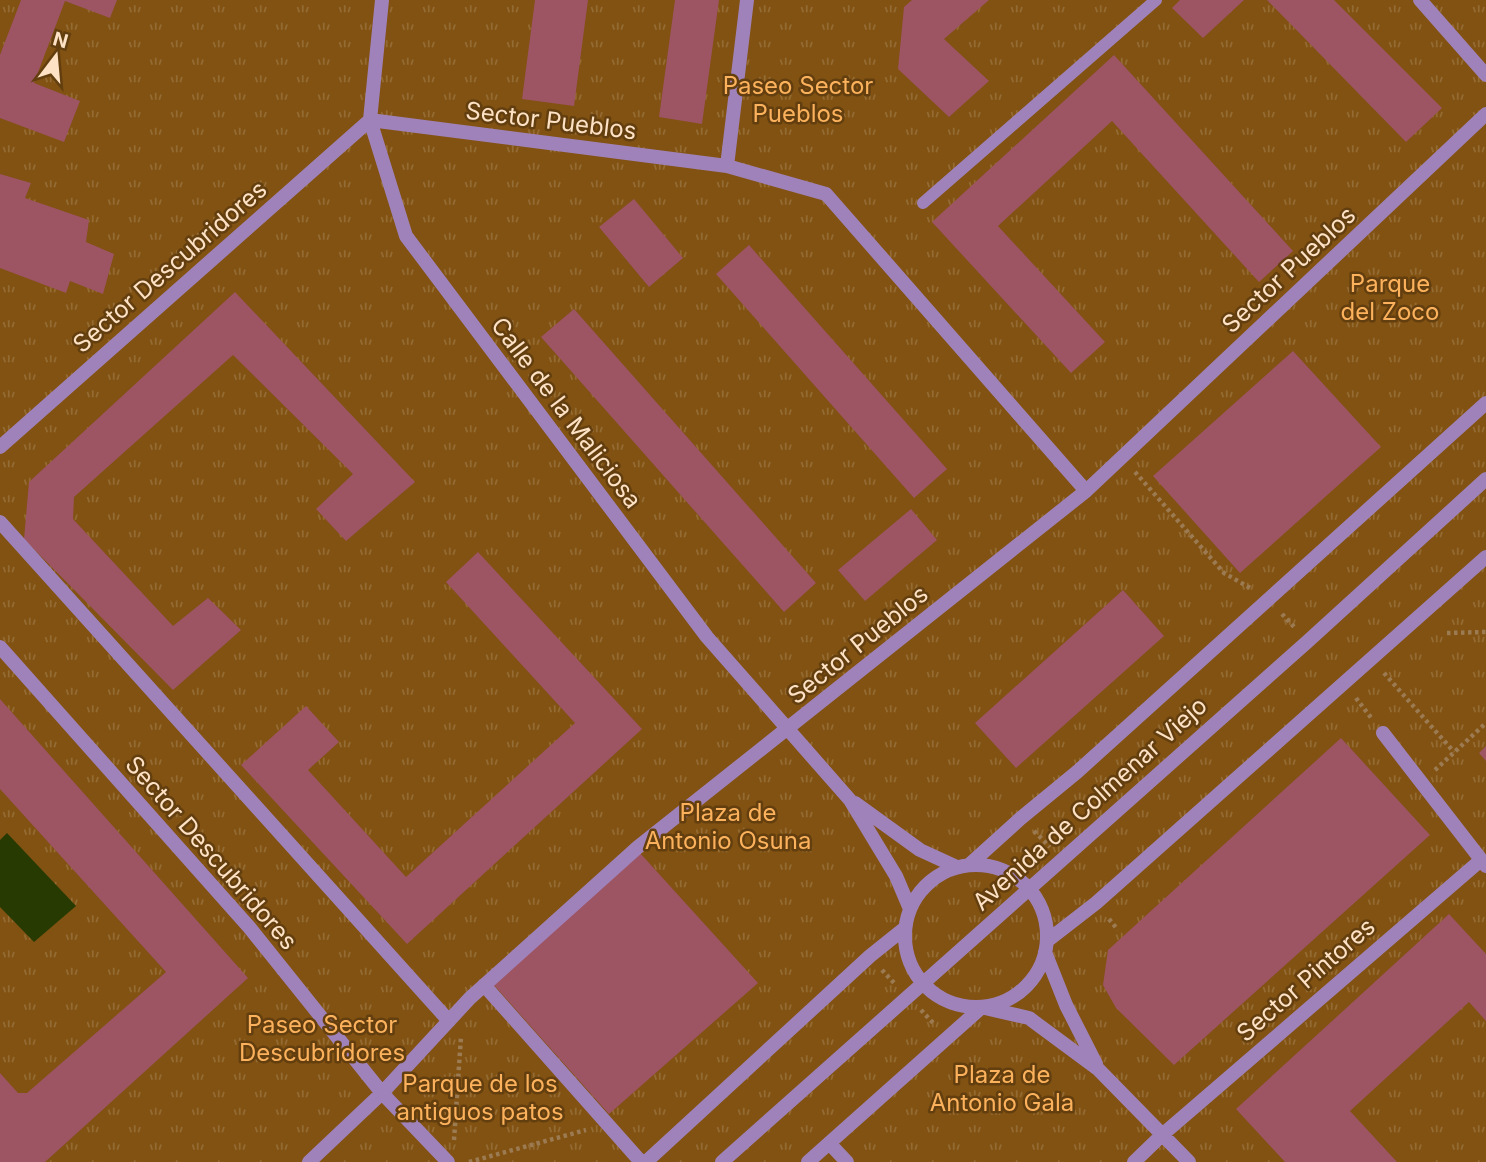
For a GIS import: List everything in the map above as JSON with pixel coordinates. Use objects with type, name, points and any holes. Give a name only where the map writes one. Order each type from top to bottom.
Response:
[{"type":"street","name":"Calle de la Maliciosa","points":[[382,0],[370,120],[405,236],[707,637],[850,800],[896,876],[909,909]]},
{"type":"street","points":[[727,166],[747,0]]},
{"type":"street","points":[[1420,0],[1486,75]]},
{"type":"street","name":"Sector Pueblos","points":[[789,729],[1086,491],[1486,114]]},
{"type":"street","name":"Sector Pueblos","points":[[370,120],[727,166],[826,194],[1086,491]]},
{"type":"street","name":"Sector Descubridores","points":[[0,447],[370,120]]},
{"type":"street","name":"Avenida de Colmenar Viejo","points":[[909,909],[921,890],[937,876],[963,866],[1077,772],[1486,403]]},
{"type":"street","name":"Avenida de Colmenar Viejo","points":[[722,1162],[1307,642],[1486,479]]},
{"type":"street","points":[[0,522],[449,1021]]},
{"type":"street","points":[[808,1162],[982,1007],[1004,1002],[1023,990],[1037,973],[1046,947],[1486,557]]},
{"type":"street","name":"Sector Descubridores","points":[[0,647],[249,927],[382,1093],[451,1155]]},
{"type":"street","points":[[309,1162],[382,1093],[484,985],[638,847],[789,729]]},
{"type":"street","name":"Sector Pintores","points":[[1134,1162],[1162,1135],[1483,863],[1383,733]]},
{"type":"street","name":"Calle de la Maliciosa","points":[[850,800],[919,850],[963,866],[991,866],[1012,874],[1029,888]]},
{"type":"street","points":[[1029,888],[1040,904],[1046,922],[1046,947],[1066,1005],[1098,1069]]},
{"type":"street","points":[[909,909],[905,947],[911,967],[922,983],[939,997],[960,1006],[982,1007],[1029,1018],[1098,1069],[1189,1162]]},
{"type":"street","points":[[484,985],[643,1162],[870,956],[905,928]]},
{"type":"street","points":[[829,1143],[847,1162]]},
{"type":"lane","points":[[923,203],[1156,0]]},
{"type":"path","points":[[1123,458],[1224,573],[1268,598],[1307,642]]},
{"type":"path","points":[[1447,633],[1486,632]]},
{"type":"path","points":[[1371,660],[1454,752]]},
{"type":"path","points":[[1351,692],[1383,733]]},
{"type":"path","points":[[1421,782],[1486,723]]},
{"type":"path","points":[[451,1155],[464,1005]]},
{"type":"path","points":[[469,1162],[607,1124]]},
{"type":"green space","points":[[0,0],[1486,0],[1486,1162],[0,1162]]},
{"type":"shaded area","points":[[7,833],[76,906],[34,942],[0,907],[0,840]]},
{"type":"building","points":[[21,0],[117,0],[110,18],[65,1],[34,83],[80,101],[64,142],[0,118],[0,55]]},
{"type":"building","points":[[535,0],[588,0],[574,106],[522,99]]},
{"type":"building","points":[[675,0],[719,0],[702,124],[659,117]]},
{"type":"building","points":[[912,0],[989,0],[944,39],[989,81],[949,117],[898,69],[904,7]]},
{"type":"building","points":[[1180,0],[1244,0],[1203,38],[1172,8]]},
{"type":"building","points":[[1267,0],[1334,0],[1442,108],[1406,142]]},
{"type":"building","points":[[1114,55],[1293,251],[1259,282],[1112,121],[998,226],[1105,342],[1071,373],[932,222]]},
{"type":"building","points":[[0,174],[31,183],[25,198],[89,220],[86,242],[114,254],[103,294],[70,281],[66,293],[0,268]]},
{"type":"building","points":[[634,199],[683,258],[649,287],[599,227]]},
{"type":"building","points":[[749,245],[947,469],[914,498],[716,274]]},
{"type":"building","points":[[235,292],[415,482],[346,541],[316,509],[353,474],[233,355],[74,497],[73,519],[173,626],[208,598],[241,630],[173,690],[24,539],[29,482]]},
{"type":"building","points":[[574,309],[816,583],[784,612],[541,337]]},
{"type":"building","points":[[1293,351],[1381,447],[1240,573],[1153,476]]},
{"type":"building","points":[[911,509],[937,540],[865,601],[838,570]]},
{"type":"building","points":[[478,552],[642,729],[407,944],[241,765],[306,706],[339,742],[308,770],[406,877],[575,723],[446,582]]},
{"type":"building","points":[[1123,590],[1164,636],[1016,768],[975,723]]},
{"type":"building","points":[[0,699],[248,978],[45,1162],[0,1162],[0,1073],[18,1093],[27,1093],[166,972],[0,789]]},
{"type":"building","points":[[1341,738],[1430,835],[1174,1065],[1116,1008],[1103,985],[1108,950]]},
{"type":"building","points":[[1486,746],[1486,761],[1479,753]]},
{"type":"building","points":[[640,853],[758,983],[609,1114],[494,985]]},
{"type":"building","points":[[1449,914],[1486,954],[1486,1021],[1469,1002],[1350,1111],[1397,1162],[1285,1162],[1236,1109]]},
{"type":"park label","name":"Paseo Sector Pueblos","points":[[798,100]]},
{"type":"park label","name":"Parque del Zoco","points":[[1390,298]]},
{"type":"park label","name":"Plaza de Antonio Osuna","points":[[728,827]]},
{"type":"park label","name":"Paseo Sector Descubridores","points":[[322,1039]]},
{"type":"park label","name":"Plaza de Antonio Gala","points":[[1002,1089]]},
{"type":"park label","name":"Parque de los antiguos patos","points":[[480,1098]]}]
